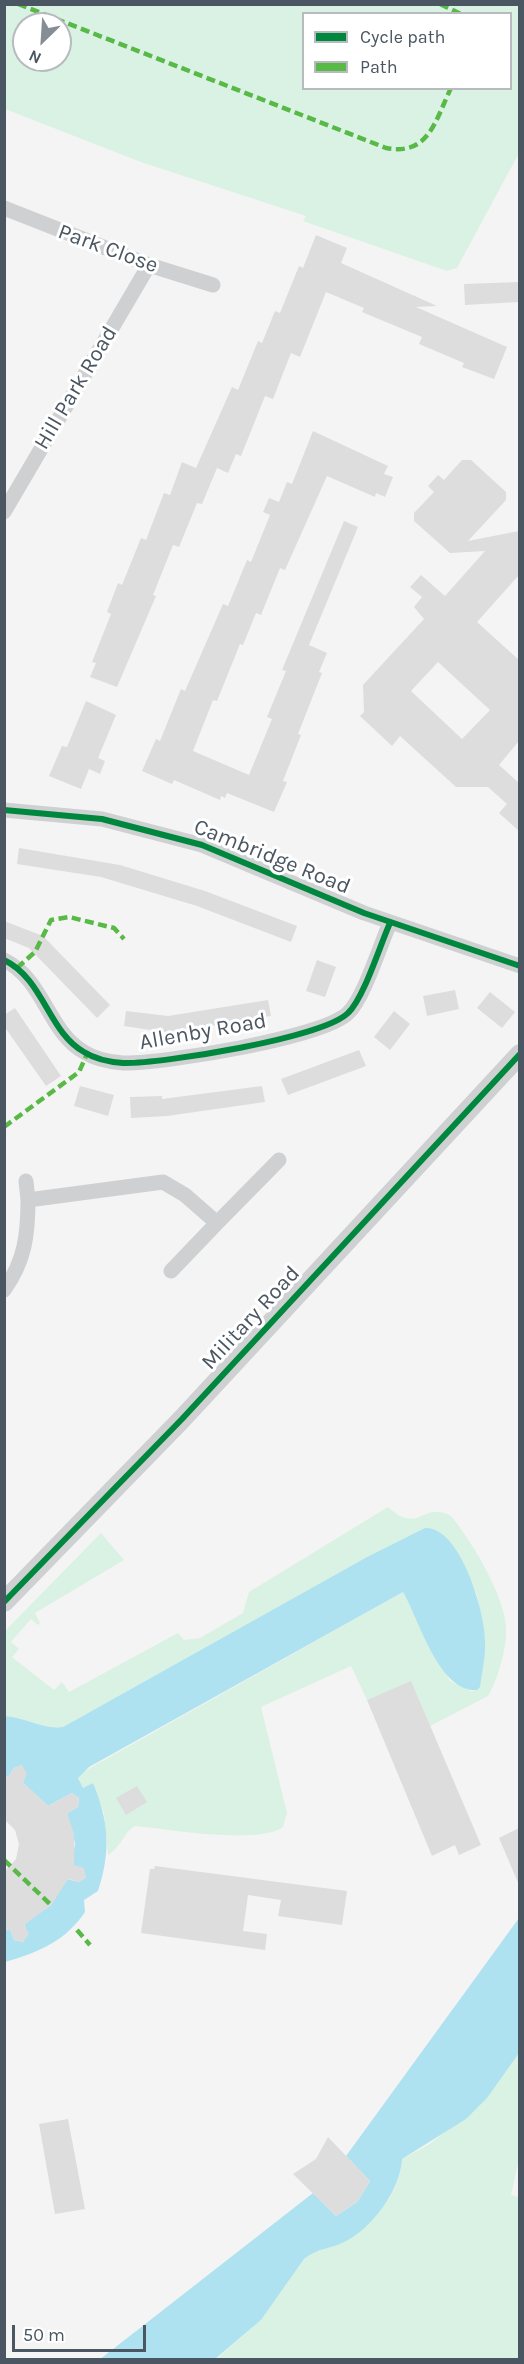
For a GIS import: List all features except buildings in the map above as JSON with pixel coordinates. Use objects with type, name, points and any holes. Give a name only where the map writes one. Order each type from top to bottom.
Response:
[{"type":"street","name":"Park Close","points":[[4,208],[149,265],[213,285]]},
{"type":"street","name":"Hill Park Road","points":[[4,512],[149,265]]},
{"type":"street","name":"Cambridge Road","points":[[4,810],[102,819],[202,845],[390,923],[519,966]]},
{"type":"street","name":"Allenby Road","points":[[4,960],[24,974],[65,1035],[87,1054],[121,1062],[182,1059],[291,1035],[329,1025],[343,1018],[359,997],[390,923]]},
{"type":"street","name":"Military Road","points":[[4,1602],[182,1419],[519,1054]]},
{"type":"street","points":[[171,1270],[279,1160]]},
{"type":"street","points":[[4,1290],[18,1268],[25,1250],[28,1200],[26,1181]]},
{"type":"street","points":[[28,1200],[163,1182],[185,1195],[217,1223]]},
{"type":"green space","points":[[4,5],[519,5],[519,153],[457,268],[447,271],[303,221],[306,216],[141,162],[5,109]]},
{"type":"green space","points":[[388,1507],[407,1518],[433,1512],[451,1516],[486,1569],[500,1600],[506,1628],[501,1663],[488,1696],[430,1726],[411,1682],[367,1700],[351,1666],[261,1707],[287,1813],[283,1827],[254,1835],[234,1835],[135,1826],[117,1848],[108,1855],[104,1813],[93,1783],[83,1788],[78,1778],[83,1772],[403,1592],[450,1681],[471,1691],[477,1690],[485,1639],[477,1595],[461,1560],[425,1529],[367,1557],[63,1727],[49,1727],[5,1716],[4,1632],[101,1533],[124,1560],[35,1613],[40,1623],[38,1625],[31,1619],[11,1642],[19,1649],[12,1657],[54,1690],[62,1682],[69,1692],[178,1633],[184,1640],[200,1638],[243,1613],[249,1592]]},
{"type":"green space","points":[[519,2053],[519,2159],[511,2195],[519,2197],[519,2359],[215,2360],[261,2320],[304,2259],[337,2244],[370,2220],[396,2186],[402,2159],[428,2145],[478,2107]]},
{"type":"water","points":[[425,1528],[438,1531],[449,1541],[459,1555],[475,1592],[481,1610],[485,1640],[480,1687],[477,1690],[464,1688],[452,1680],[441,1667],[403,1592],[89,1767],[78,1778],[83,1788],[93,1783],[102,1810],[106,1837],[105,1863],[98,1891],[84,1900],[85,1912],[60,1938],[39,1950],[5,1962],[5,1930],[10,1929],[14,1940],[23,1942],[28,1934],[24,1924],[51,1905],[67,1879],[79,1882],[86,1877],[72,1865],[75,1843],[67,1813],[78,1807],[79,1798],[72,1793],[48,1806],[23,1783],[22,1765],[14,1768],[8,1777],[5,1776],[5,1716],[49,1727],[63,1727],[367,1557]]},
{"type":"water","points":[[519,1918],[519,2053],[487,2098],[466,2119],[402,2159],[391,2195],[366,2227],[346,2241],[304,2259],[261,2320],[215,2359],[99,2360],[313,2193],[336,2216],[357,2202],[370,2181],[346,2156]]},
{"type":"marked path","points":[[18,4],[386,148],[412,147],[421,141],[435,124],[450,90]]},
{"type":"marked path","points":[[440,4],[457,12]]},
{"type":"marked path","points":[[17,968],[35,952],[51,920],[69,917],[114,928],[124,939]]},
{"type":"marked path","points":[[4,1127],[79,1072],[87,1054]]},
{"type":"marked path","points":[[4,1860],[51,1905]]},
{"type":"marked path","points":[[77,1930],[90,1945]]},
{"type":"cycle path","points":[[4,810],[102,819],[202,845],[364,913],[520,966]]},
{"type":"cycle path","points":[[4,960],[28,980],[62,1032],[72,1043],[102,1060],[123,1063],[143,1062],[240,1048],[308,1032],[333,1022],[348,1013],[360,996],[390,923]]},
{"type":"cycle path","points":[[4,1602],[182,1419],[520,1054]]}]
